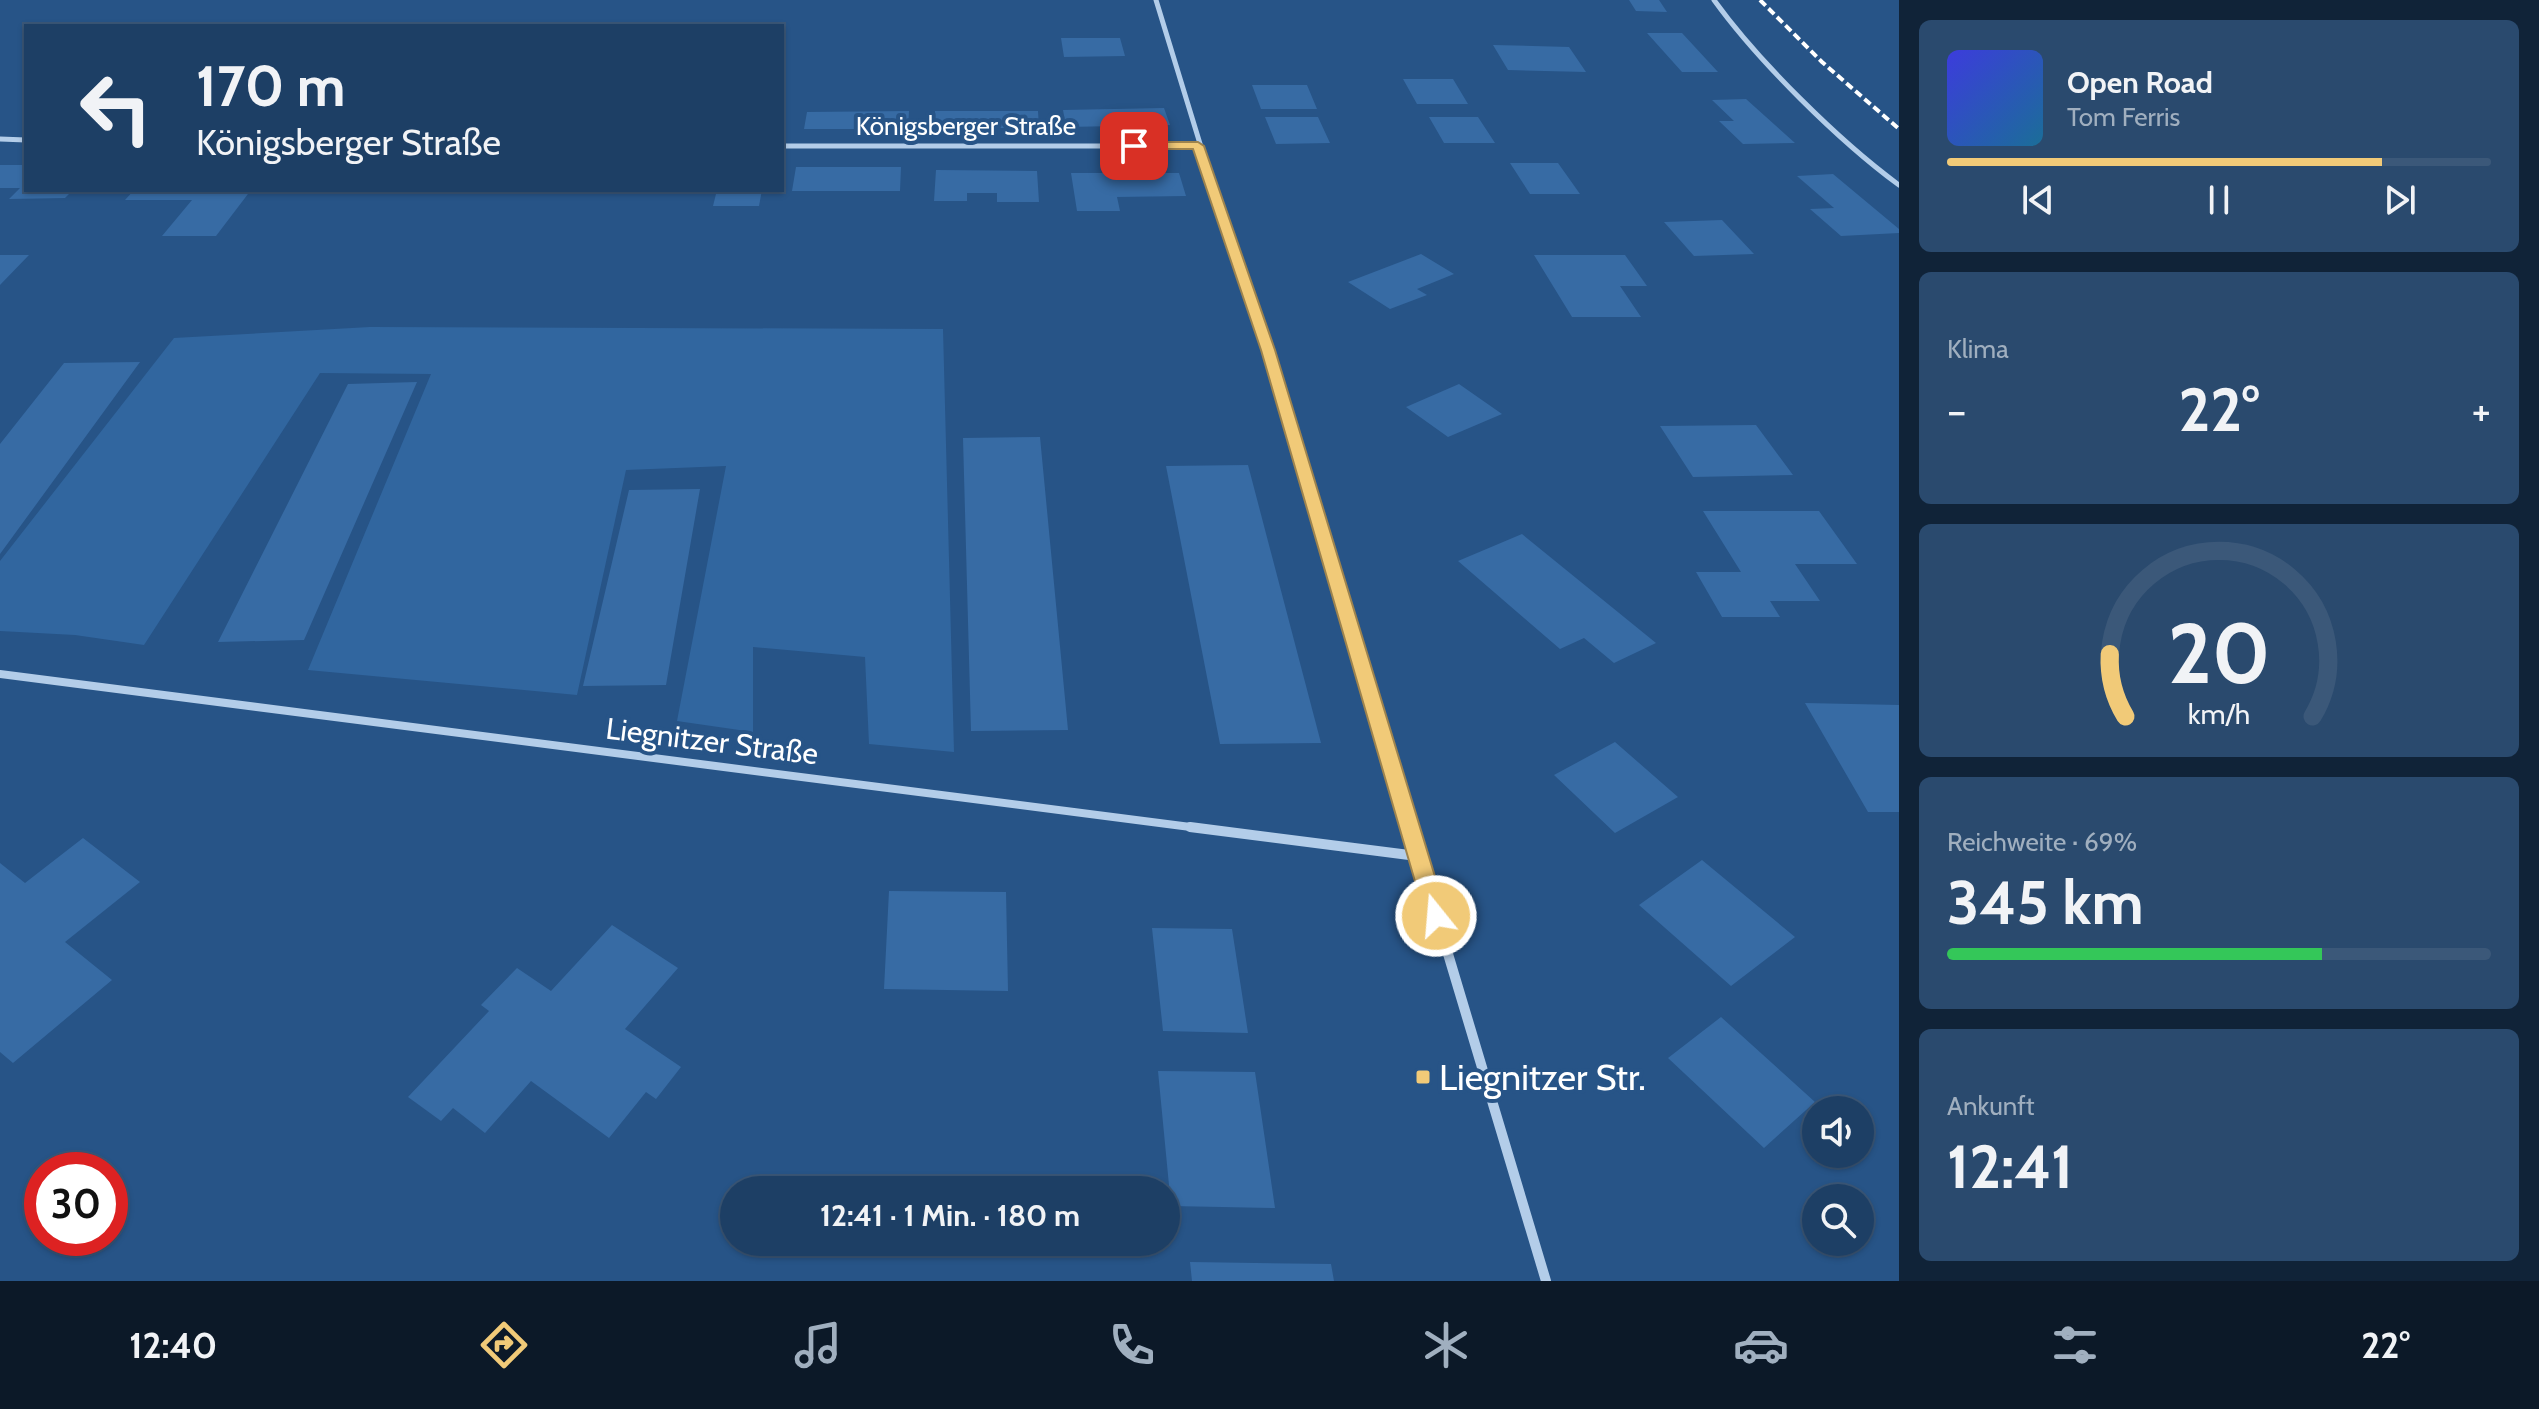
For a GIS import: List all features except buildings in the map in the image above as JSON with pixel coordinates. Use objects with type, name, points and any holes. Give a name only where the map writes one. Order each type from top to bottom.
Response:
[{"type":"street","points":[[1156,0],[1198,146],[1268,350],[1546,1281]]},
{"type":"street","points":[[1714,0],[1748,43],[1869,163],[1899,185]]},
{"type":"street","points":[[0,139],[24,140]]},
{"type":"street","name":"Königsberger Straße","points":[[784,146],[1198,146]]},
{"type":"street","name":"Liegnitzer Straße","points":[[0,674],[1417,856]]},
{"type":"shaded area","points":[[370,327],[943,329],[954,752],[869,744],[865,657],[753,647],[753,732],[677,721],[726,466],[626,470],[577,695],[308,670],[431,374],[320,373],[144,645],[75,635],[0,631],[0,561],[174,338]]},
{"type":"railway","points":[[1760,0],[1822,62],[1899,129]]},
{"type":"place","name":"Liegnitzer Str.","points":[[1423,1077]]},
{"type":"route","points":[[1134,146],[1198,146],[1268,350],[1436,916]]}]
